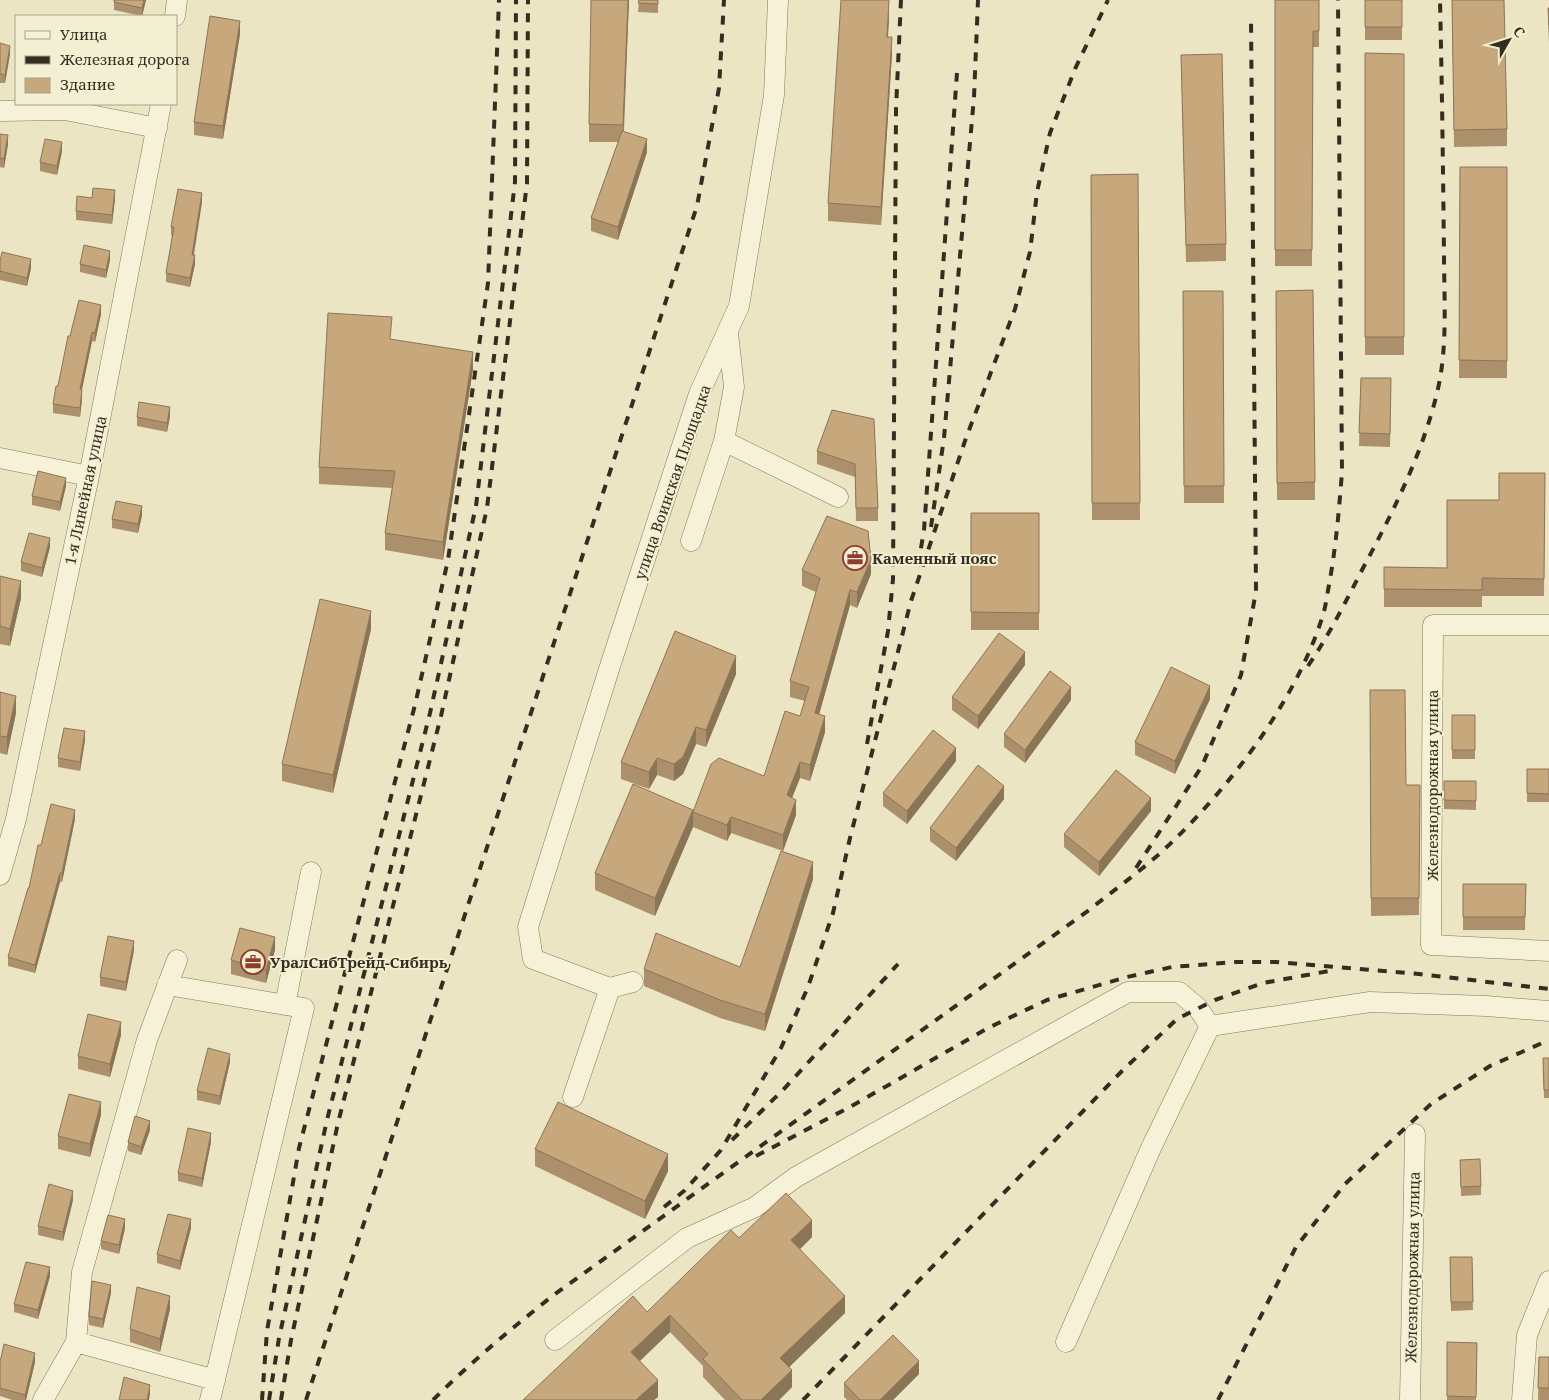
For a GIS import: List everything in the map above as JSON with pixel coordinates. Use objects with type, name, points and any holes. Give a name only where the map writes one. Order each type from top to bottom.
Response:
[{"type":"street","points":[[174,15],[177,0]]},
{"type":"street","name":"улица Воинская Площадка","points":[[610,988],[533,959],[528,927],[611,663],[699,394],[739,306],[774,95],[778,0]]},
{"type":"street","name":"1-я Линейная улица","points":[[0,875],[8,818],[89,476],[161,105]]},
{"type":"street","points":[[0,111],[65,110],[157,128]]},
{"type":"street","points":[[691,540],[724,441],[734,387],[728,333]]},
{"type":"street","points":[[724,441],[838,497]]},
{"type":"street","points":[[0,458],[89,476]]},
{"type":"street","name":"Железнодорожная улица","points":[[1549,625],[1433,625],[1431,945],[1549,951]]},
{"type":"street","points":[[285,1005],[311,872]]},
{"type":"street","points":[[43,1400],[76,1342],[82,1272],[147,1040],[177,960]]},
{"type":"street","points":[[573,1097],[610,988],[633,982]]},
{"type":"street","points":[[168,985],[304,1008],[210,1400]]},
{"type":"street","points":[[555,1340],[687,1238],[755,1207],[796,1177],[1128,992],[1179,992],[1198,1008],[1210,1026]]},
{"type":"street","points":[[1210,1026],[1370,1002],[1486,1006],[1549,1011]]},
{"type":"street","points":[[1066,1342],[1152,1148],[1210,1026]]},
{"type":"street","name":"Железнодорожная улица","points":[[1410,1400],[1415,1134]]},
{"type":"street","points":[[1522,1400],[1527,1335],[1549,1280]]},
{"type":"street","points":[[76,1342],[215,1380]]},
{"type":"building","points":[[114,0],[144,0],[142,8],[114,2]]},
{"type":"building","points":[[591,0],[628,0],[623,125],[589,124]]},
{"type":"building","points":[[639,0],[658,0],[658,4],[638,3]]},
{"type":"building","points":[[841,0],[889,0],[887,37],[892,37],[881,207],[828,203]]},
{"type":"building","points":[[1275,0],[1319,0],[1319,31],[1313,31],[1312,250],[1275,250]]},
{"type":"building","points":[[1365,0],[1402,0],[1402,27],[1365,27]]},
{"type":"building","points":[[1452,0],[1504,0],[1507,129],[1454,130]]},
{"type":"building","points":[[210,16],[240,21],[223,126],[194,122]]},
{"type":"building","points":[[0,43],[10,46],[5,75],[0,74]]},
{"type":"building","points":[[1365,53],[1404,54],[1404,337],[1365,337]]},
{"type":"building","points":[[1222,54],[1226,244],[1186,245],[1181,55]]},
{"type":"building","points":[[622,131],[647,139],[618,227],[591,218]]},
{"type":"building","points":[[0,134],[8,135],[4,159],[0,158]]},
{"type":"building","points":[[45,139],[62,142],[57,166],[40,162]]},
{"type":"building","points":[[1460,167],[1507,167],[1507,361],[1459,360]]},
{"type":"building","points":[[1138,174],[1140,503],[1092,503],[1091,175]]},
{"type":"building","points":[[93,188],[115,190],[112,215],[76,211],[77,196],[92,198]]},
{"type":"building","points":[[178,189],[202,193],[192,255],[195,255],[190,278],[166,273],[174,227],[171,227]]},
{"type":"building","points":[[84,245],[110,251],[106,270],[80,264]]},
{"type":"building","points":[[2,252],[31,259],[27,278],[0,271]]},
{"type":"building","points":[[1313,290],[1315,482],[1277,483],[1276,291]]},
{"type":"building","points":[[1183,291],[1223,291],[1224,486],[1184,486]]},
{"type":"building","points":[[79,300],[101,305],[95,333],[92,332],[80,389],[82,390],[80,408],[53,404],[68,336],[70,336]]},
{"type":"building","points":[[328,313],[392,317],[390,339],[473,352],[443,542],[385,533],[395,471],[319,467]]},
{"type":"building","points":[[1361,378],[1391,378],[1390,434],[1359,433]]},
{"type":"building","points":[[139,402],[170,407],[167,423],[137,417]]},
{"type":"building","points":[[832,410],[874,419],[878,508],[856,508],[855,464],[817,451]]},
{"type":"building","points":[[38,471],[66,478],[60,502],[32,496]]},
{"type":"building","points":[[1499,473],[1545,473],[1544,579],[1482,578],[1482,590],[1384,589],[1384,567],[1447,568],[1447,500],[1499,500]]},
{"type":"building","points":[[116,501],[142,506],[138,524],[112,519]]},
{"type":"building","points":[[971,513],[1039,513],[1039,613],[971,612]]},
{"type":"building","points":[[827,516],[868,531],[871,559],[857,592],[850,590],[815,713],[825,716],[810,765],[800,762],[787,795],[796,800],[783,835],[731,817],[727,825],[693,812],[711,764],[719,758],[764,776],[785,711],[800,716],[809,687],[790,681],[820,578],[802,570]]},
{"type":"building","points":[[29,533],[50,538],[42,568],[21,562]]},
{"type":"building","points":[[0,576],[21,581],[10,629],[0,626]]},
{"type":"building","points":[[320,599],[371,611],[333,775],[282,764]]},
{"type":"building","points":[[675,631],[736,656],[706,730],[696,727],[683,757],[674,764],[657,758],[649,772],[621,762]]},
{"type":"building","points":[[999,633],[1025,652],[978,716],[952,697]]},
{"type":"building","points":[[1171,667],[1210,686],[1175,761],[1135,742]]},
{"type":"building","points":[[1050,671],[1071,687],[1025,750],[1004,734]]},
{"type":"building","points":[[1370,690],[1405,690],[1406,785],[1420,785],[1419,898],[1371,898]]},
{"type":"building","points":[[0,692],[16,696],[7,737],[0,736]]},
{"type":"building","points":[[1452,715],[1475,715],[1475,750],[1452,750]]},
{"type":"building","points":[[64,728],[85,731],[80,762],[58,758]]},
{"type":"building","points":[[933,730],[956,748],[907,811],[883,793]]},
{"type":"building","points":[[978,765],[1004,786],[956,848],[930,828]]},
{"type":"building","points":[[1527,769],[1549,769],[1549,794],[1527,793]]},
{"type":"building","points":[[1116,770],[1151,798],[1099,862],[1064,834]]},
{"type":"building","points":[[1444,781],[1476,781],[1476,801],[1444,800]]},
{"type":"building","points":[[633,784],[693,810],[655,898],[595,873]]},
{"type":"building","points":[[51,804],[75,810],[62,873],[60,873],[35,965],[8,957],[29,888],[38,845],[41,845]]},
{"type":"building","points":[[781,851],[813,862],[765,1014],[720,1000],[644,969],[656,933],[740,967]]},
{"type":"building","points":[[1463,884],[1526,884],[1525,917],[1463,917]]},
{"type":"building","points":[[240,928],[275,937],[266,970],[231,960]]},
{"type":"building","points":[[108,936],[134,941],[126,982],[100,977]]},
{"type":"building","points":[[88,1014],[121,1022],[110,1064],[78,1056]]},
{"type":"building","points":[[208,1048],[230,1054],[220,1096],[197,1091]]},
{"type":"building","points":[[1543,1058],[1549,1058],[1549,1090],[1544,1090]]},
{"type":"building","points":[[69,1094],[101,1102],[90,1144],[58,1136]]},
{"type":"building","points":[[558,1102],[668,1154],[645,1201],[535,1149]]},
{"type":"building","points":[[135,1116],[150,1121],[141,1147],[128,1142]]},
{"type":"building","points":[[188,1128],[211,1133],[202,1178],[178,1173]]},
{"type":"building","points":[[1480,1159],[1481,1186],[1461,1187],[1460,1160]]},
{"type":"building","points":[[49,1184],[73,1191],[63,1232],[38,1226]]},
{"type":"building","points":[[786,1193],[812,1220],[791,1240],[845,1296],[780,1358],[792,1370],[761,1400],[742,1400],[703,1359],[708,1354],[670,1315],[631,1352],[658,1380],[636,1400],[523,1400],[633,1296],[647,1312],[731,1230],[739,1238]]},
{"type":"building","points":[[168,1214],[191,1219],[180,1261],[157,1254]]},
{"type":"building","points":[[108,1215],[125,1219],[119,1245],[101,1241]]},
{"type":"building","points":[[1450,1257],[1472,1257],[1473,1302],[1451,1302]]},
{"type":"building","points":[[26,1262],[50,1267],[38,1310],[14,1304]]},
{"type":"building","points":[[92,1281],[111,1285],[103,1319],[89,1316]]},
{"type":"building","points":[[137,1287],[170,1296],[160,1339],[130,1329]]},
{"type":"building","points":[[893,1335],[919,1361],[880,1400],[860,1400],[844,1383]]},
{"type":"building","points":[[1447,1342],[1477,1343],[1476,1397],[1447,1396]]},
{"type":"building","points":[[4,1344],[35,1353],[25,1395],[0,1388],[0,1362]]},
{"type":"building","points":[[1539,1357],[1549,1357],[1549,1388],[1538,1388]]},
{"type":"building","points":[[124,1377],[150,1385],[147,1400],[119,1400]]},
{"type":"railway","points":[[262,1400],[267,1331],[299,1148],[415,705],[448,560],[488,283],[499,0]]},
{"type":"railway","points":[[269,1400],[279,1338],[327,1120],[430,713],[476,506],[515,182],[516,0]]},
{"type":"railway","points":[[281,1400],[291,1340],[338,1123],[441,716],[487,508],[527,183],[528,0]]},
{"type":"railway","points":[[306,1400],[697,206],[719,88],[724,0]]},
{"type":"railway","points":[[867,744],[888,631],[893,579],[896,109],[901,0]]},
{"type":"railway","points":[[931,527],[944,438],[974,97],[978,0]]},
{"type":"railway","points":[[664,1207],[684,1191],[721,1150],[781,1048],[808,987],[833,913],[850,838],[911,601],[966,438],[1015,309],[1030,252],[1037,192],[1050,133],[1075,69],[1108,0]]},
{"type":"railway","points":[[433,1400],[462,1372],[555,1294],[1089,910],[1133,876],[1164,850],[1197,817],[1220,791],[1262,736],[1298,676],[1312,646],[1326,604],[1337,528],[1342,472],[1338,0]]},
{"type":"railway","points":[[1308,666],[1343,607],[1405,484],[1423,439],[1437,393],[1443,359],[1445,306],[1440,0]]},
{"type":"railway","points":[[1136,868],[1202,766],[1241,675],[1256,591],[1251,19]]},
{"type":"railway","points":[[918,566],[924,530],[957,73]]},
{"type":"railway","points":[[756,1156],[850,1107],[988,1028],[1047,1000],[1127,977],[1172,967],[1236,962],[1276,962],[1419,974],[1549,989]]},
{"type":"railway","points":[[732,1140],[783,1090],[898,964]]},
{"type":"railway","points":[[803,1400],[1123,1070],[1177,1019],[1215,1000],[1263,983],[1329,971]]},
{"type":"railway","points":[[1218,1400],[1296,1247],[1345,1184],[1431,1104],[1490,1066],[1549,1040]]},
{"type":"place","name":"Каменный пояс","points":[[855,558]]},
{"type":"place","name":"УралСибТрейд-Сибирь","points":[[253,962]]}]
